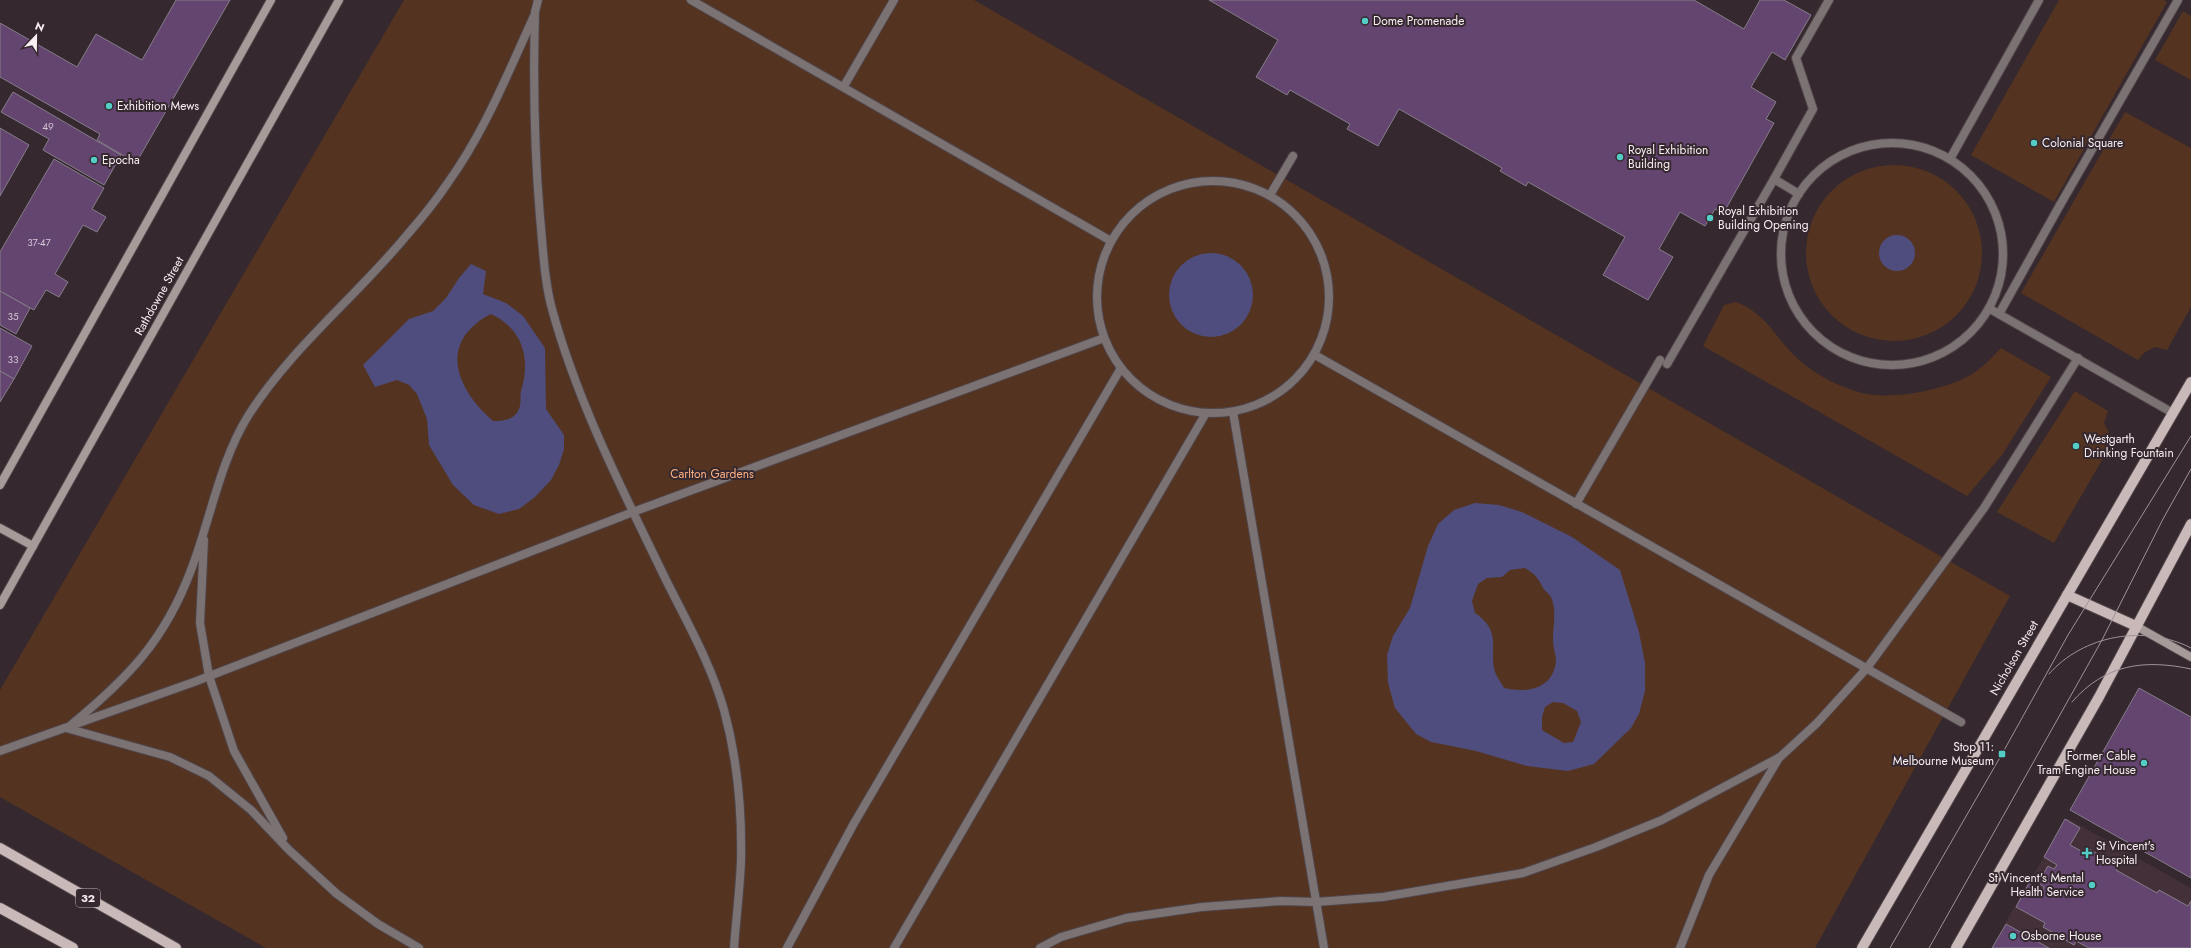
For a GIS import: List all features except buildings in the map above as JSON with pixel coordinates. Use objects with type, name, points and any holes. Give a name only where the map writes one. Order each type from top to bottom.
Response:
[{"type":"main road","points":[[0,485],[271,0]]},
{"type":"main road","name":"Rathdowne Street","points":[[0,605],[339,0]]},
{"type":"main road","name":"Nicholson Street","points":[[1862,948],[2191,382]]},
{"type":"main road","points":[[1956,948],[2099,697],[2191,524]]},
{"type":"main road","points":[[0,528],[33,546]]},
{"type":"main road","points":[[2067,595],[2136,626],[2191,657]]},
{"type":"main road","name":"32","points":[[0,848],[176,948]]},
{"type":"main road","points":[[0,908],[73,948]]},
{"type":"street","points":[[538,0],[532,85],[533,129],[542,245],[551,306],[567,360],[633,512],[702,651],[724,709],[736,767],[740,812],[741,860],[734,948]]},
{"type":"street","points":[[691,0],[844,86],[1110,241]]},
{"type":"street","points":[[844,86],[894,0]]},
{"type":"street","points":[[1576,504],[1664,362],[1774,178],[1813,109],[1796,58],[1829,0]]},
{"type":"street","points":[[1950,159],[2039,0]]},
{"type":"street","points":[[1999,314],[2178,0]]},
{"type":"street","points":[[66,728],[111,692],[143,658],[168,621],[191,570],[224,468],[247,418],[273,380],[315,332],[380,266],[448,184],[482,126],[536,12]]},
{"type":"street","points":[[1877,143],[1915,144],[1950,159],[1976,181],[1995,210],[2004,242],[2002,276],[1990,309],[1966,338],[1934,358],[1897,366],[1859,361],[1825,344],[1799,317],[1783,282],[1780,245],[1789,208],[1799,194],[1810,177],[1841,154],[1877,143]]},
{"type":"street","points":[[1270,195],[1293,156]]},
{"type":"street","points":[[1774,178],[1799,194]]},
{"type":"street","points":[[1199,181],[1235,183],[1270,195],[1299,218],[1319,248],[1329,283],[1328,320],[1315,355],[1294,381],[1265,401],[1233,412],[1206,413],[1174,406],[1150,394],[1121,368],[1104,338],[1097,305],[1099,272],[1110,241],[1133,212],[1164,191],[1199,181]]},
{"type":"street","points":[[1990,309],[2173,413]]},
{"type":"street","points":[[0,751],[209,676],[633,512],[1104,338]]},
{"type":"street","points":[[1315,355],[1961,722]]},
{"type":"street","points":[[1040,948],[1061,936],[1126,918],[1202,907],[1281,901],[1316,902],[1383,897],[1523,873],[1606,843],[1662,820],[1780,757],[1817,723],[1867,668],[1984,508],[2078,358]]},
{"type":"street","points":[[787,948],[853,825],[1121,368]]},
{"type":"street","points":[[1233,412],[1324,948]]},
{"type":"street","points":[[894,948],[1206,413]]},
{"type":"street","points":[[205,527],[200,623],[209,676],[234,751],[289,850]]},
{"type":"street","points":[[66,728],[170,757],[209,776],[251,810],[289,850],[337,894],[378,924],[419,948]]},
{"type":"street","points":[[1680,948],[1709,875],[1780,757]]},
{"type":"shaded area","points":[[1897,235],[1910,240],[1915,253],[1910,266],[1897,271],[1884,266],[1879,253],[1884,240]]},
{"type":"shaded area","points":[[1211,253],[1227,256],[1241,265],[1250,279],[1253,295],[1250,311],[1241,325],[1227,334],[1211,337],[1195,334],[1181,325],[1172,311],[1169,295],[1172,279],[1181,265],[1195,256]]},
{"type":"shaded area","points":[[471,264],[486,271],[483,294],[506,303],[523,316],[545,348],[546,409],[564,435],[564,449],[559,465],[551,480],[535,497],[519,509],[499,514],[474,505],[453,485],[429,445],[427,419],[417,394],[409,385],[397,380],[375,387],[363,365],[409,319],[433,311],[446,298],[459,278]],"holes":[[[491,314],[502,320],[511,328],[522,346],[525,368],[518,411],[510,419],[493,421],[469,395],[462,380],[458,366],[458,352],[463,338],[474,325]]]},
{"type":"shaded area","points":[[1475,503],[1499,505],[1522,512],[1572,537],[1620,570],[1639,632],[1645,663],[1645,691],[1639,714],[1631,728],[1594,764],[1568,771],[1527,766],[1476,751],[1431,742],[1416,734],[1395,708],[1388,683],[1387,655],[1393,636],[1410,608],[1428,546],[1438,524],[1454,510]],"holes":[[[1525,568],[1536,576],[1553,602],[1553,643],[1556,661],[1554,671],[1544,684],[1521,690],[1504,688],[1494,668],[1493,638],[1491,632],[1483,620],[1475,613],[1472,601],[1478,584],[1487,578],[1502,577],[1510,570]],[[1553,702],[1563,703],[1577,711],[1581,722],[1573,742],[1564,743],[1542,730],[1542,717],[1545,707]]]},
{"type":"shaded area","name":"St Vincent's Hospital","points":[[2067,818],[2191,888],[2191,948],[2049,948],[2005,923]]},
{"type":"green space","name":"Carlton Gardens","points":[[404,0],[974,0],[2010,596],[1815,948],[266,948],[0,797],[0,690]]},
{"type":"green space","points":[[2059,0],[2164,0],[2167,2],[2054,202],[1971,155]]},
{"type":"green space","points":[[2183,11],[2191,16],[2191,80],[2155,60]]},
{"type":"green space","points":[[2125,112],[2191,148],[2191,307],[2167,350],[2155,347],[2145,352],[2138,360],[2021,293]]},
{"type":"green space","points":[[1885,165],[1903,165],[1936,175],[1950,185],[1962,197],[1972,211],[1978,227],[1982,244],[1982,262],[1978,279],[1972,295],[1962,309],[1950,321],[1936,331],[1920,337],[1903,341],[1885,341],[1852,331],[1838,321],[1826,309],[1816,295],[1810,279],[1806,262],[1806,244],[1816,211],[1826,197],[1838,185],[1852,175],[1868,169]]},
{"type":"green space","points":[[1736,302],[1747,307],[1764,320],[1800,361],[1830,380],[1846,388],[1862,393],[1873,395],[1899,395],[1927,391],[1940,387],[1963,379],[1979,369],[2001,348],[2051,377],[2002,455],[1967,496],[1703,346],[1724,305]]},
{"type":"green space","points":[[2075,391],[2108,411],[2104,423],[2113,441],[2054,543],[1997,512]]},
{"type":"tram line","points":[[1890,948],[2002,754],[2068,635],[2191,436]]},
{"type":"tram line","points":[[1929,948],[2102,640],[2163,519],[2191,469]]},
{"type":"tram line","points":[[2049,674],[2063,661],[2079,650],[2097,642],[2116,637],[2135,635],[2154,636],[2191,648]]},
{"type":"tram line","points":[[2072,702],[2098,679],[2112,672],[2126,668],[2141,665],[2157,665],[2191,669]]},
{"type":"place","name":"Dome Promenade","points":[[1365,21]]},
{"type":"place","name":"Exhibition Mews","points":[[109,106]]},
{"type":"place","name":"Colonial Square","points":[[2034,143]]},
{"type":"place","name":"Royal Exhibition Building","points":[[1620,157]]},
{"type":"place","name":"Epocha","points":[[94,160]]},
{"type":"place","name":"Royal Exhibition Building Opening","points":[[1710,218]]},
{"type":"place","name":"Westgarth Drinking Fountain","points":[[2076,446]]},
{"type":"place","name":"Stop 11: Melbourne Museum","points":[[2002,754]]},
{"type":"place","name":"Former Cable Tram Engine House","points":[[2144,763]]},
{"type":"place","name":"St Vincent's Hospital","points":[[2087,853]]},
{"type":"place","name":"St Vincent's Mental Health Service","points":[[2092,885]]},
{"type":"place","name":"Osborne House","points":[[2013,936]]}]
